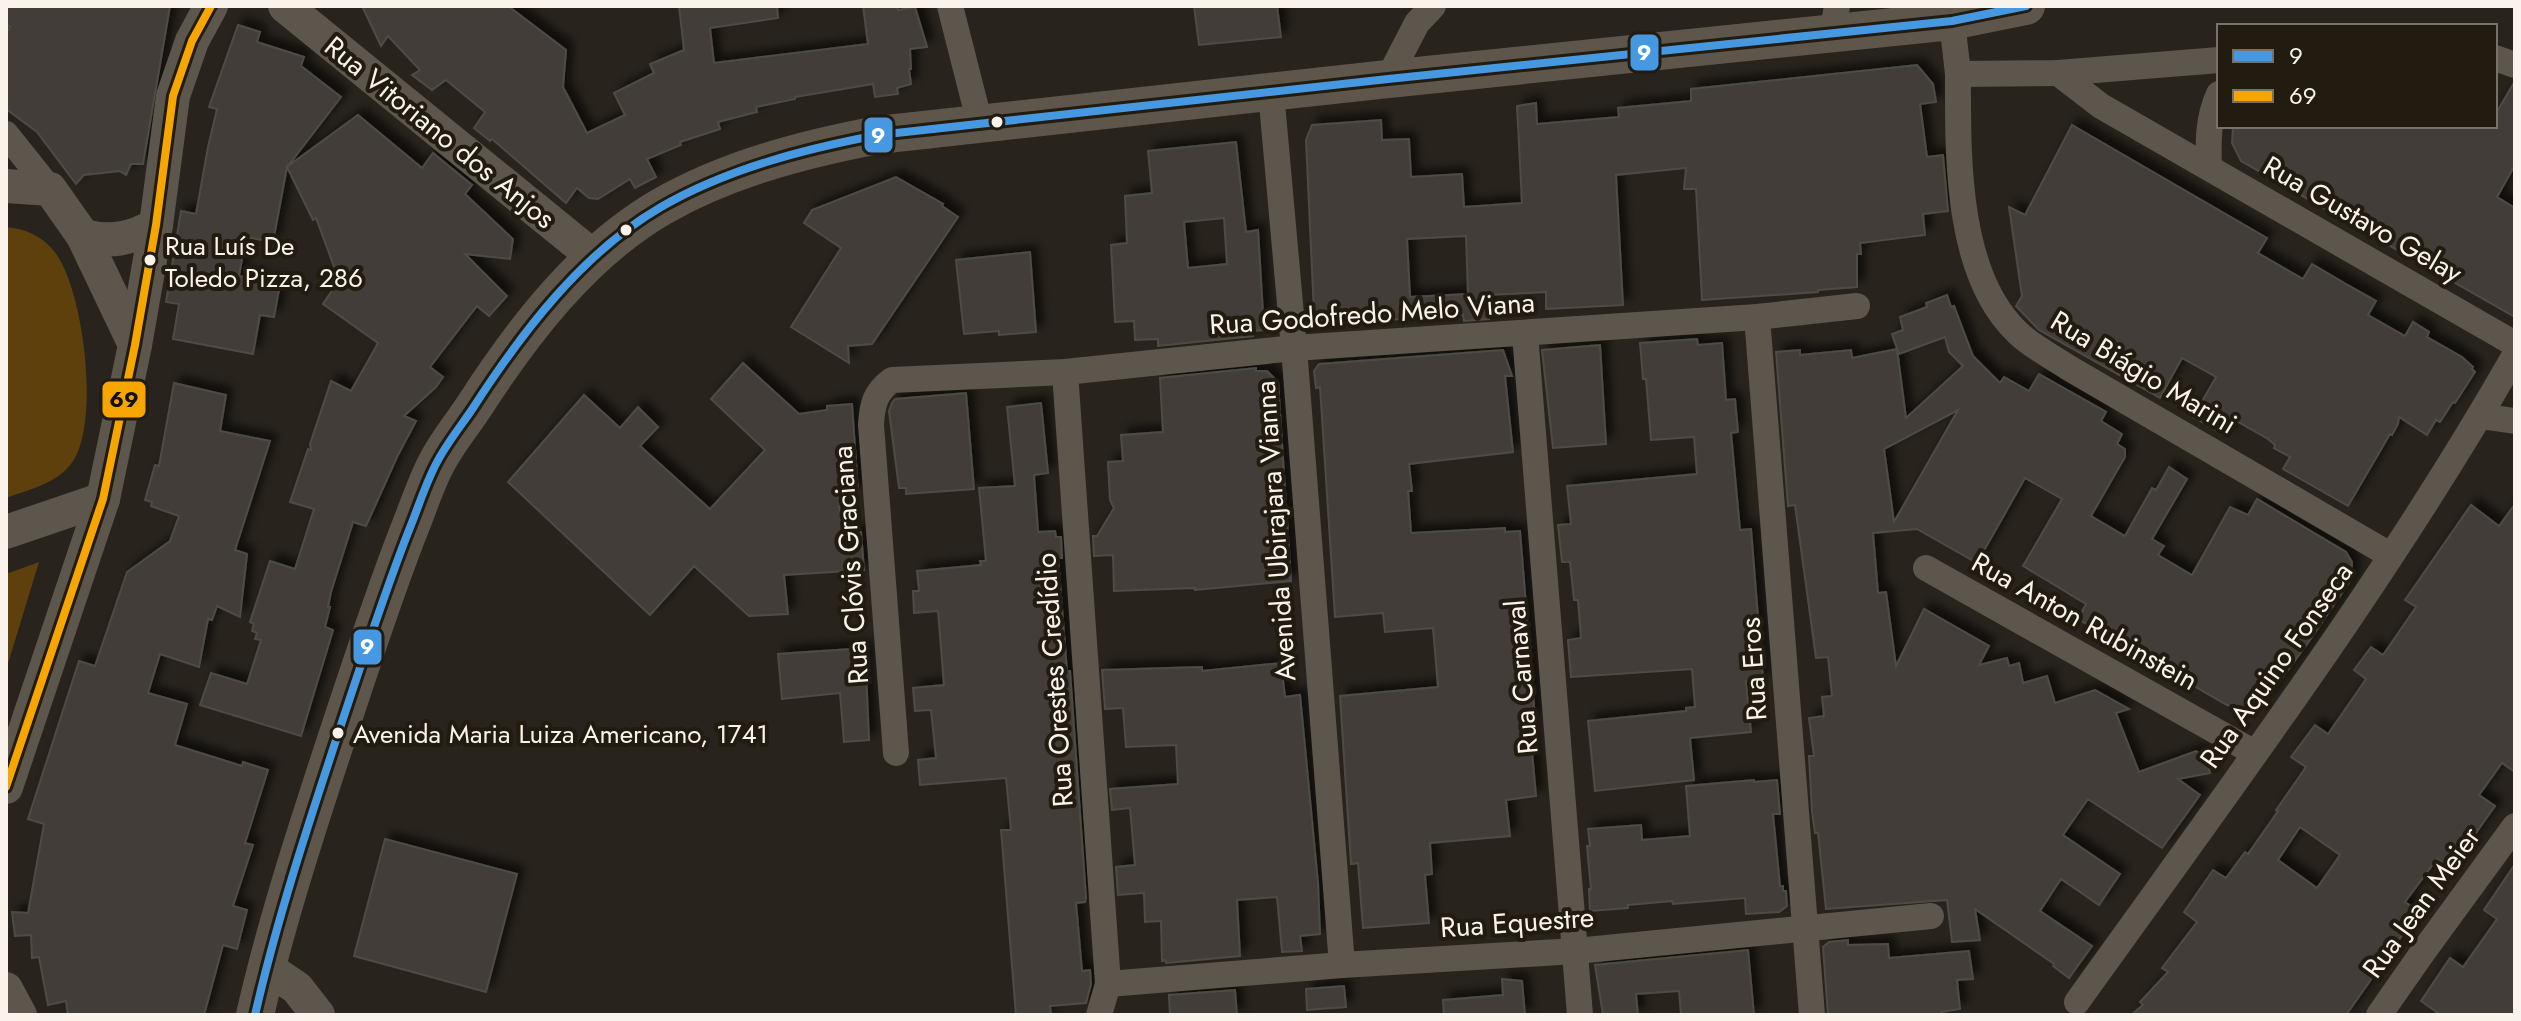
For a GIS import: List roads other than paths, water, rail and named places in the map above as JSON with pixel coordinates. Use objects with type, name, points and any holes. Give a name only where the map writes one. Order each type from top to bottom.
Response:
[{"type":"main road","points":[[255,1015],[266,967],[331,755],[386,588],[436,463],[493,376],[541,312],[566,284],[627,230],[661,207],[762,163],[834,143],[878,135],[1388,79],[1834,20],[1952,21],[2026,6]]},
{"type":"street","points":[[6,787],[103,499],[156,225],[173,96],[192,41],[211,6]]},
{"type":"street","name":"Rua Vitoriano dos Anjos","points":[[285,6],[595,258]]},
{"type":"street","points":[[950,6],[980,124]]},
{"type":"street","points":[[1388,79],[1417,23],[1433,6]]},
{"type":"street","name":"Rua Biágio Marini","points":[[1952,21],[1958,74],[1958,139],[1969,230],[1979,274],[1996,307],[2018,334],[2069,368],[2390,555]]},
{"type":"street","points":[[1958,74],[2058,73],[2217,60]]},
{"type":"street","name":"Rua Gustavo Gelay","points":[[2058,73],[2101,106],[2515,344]]},
{"type":"street","name":"Avenida Ubirajara Vianna","points":[[1271,92],[1342,965]]},
{"type":"street","points":[[2209,167],[2208,138],[2212,109],[2217,98]]},
{"type":"street","points":[[6,134],[83,236],[135,345]]},
{"type":"street","points":[[6,186],[50,189]]},
{"type":"street","points":[[83,236],[121,240],[156,225]]},
{"type":"street","name":"Rua Godofredo Melo Viana","points":[[892,380],[1065,372],[1294,348],[1757,317],[1857,306]]},
{"type":"street","name":"Rua Eros","points":[[1757,317],[1812,1015]]},
{"type":"street","name":"Rua Carnaval","points":[[1525,334],[1580,1015]]},
{"type":"street","name":"Rua Aquino Fonseca","points":[[2077,1002],[2255,753],[2390,555],[2480,416],[2515,355]]},
{"type":"street","name":"Rua Orestes Credídio","points":[[1065,372],[1108,984]]},
{"type":"street","name":"Rua Clóvis Graciana","points":[[892,380],[875,397],[871,425],[896,753]]},
{"type":"street","points":[[2480,416],[2515,421]]},
{"type":"street","points":[[6,532],[103,499]]},
{"type":"street","name":"Rua Anton Rubinstein","points":[[1926,568],[2255,753]]},
{"type":"street","name":"Rua Jean Meier","points":[[2379,1015],[2515,826]]},
{"type":"street","name":"Rua Equestre","points":[[1108,984],[1342,965],[1576,951],[1931,916]]},
{"type":"street","points":[[266,967],[297,988],[318,1015]]},
{"type":"street","points":[[1099,1015],[1108,984]]},
{"type":"street","points":[[6,989],[20,1015]]},
{"type":"place","name":"Rua Luís De Toledo Pizza, 286","points":[[150,260]]},
{"type":"place","name":"Avenida Maria Luiza Americano, 1741","points":[[338,733]]}]
